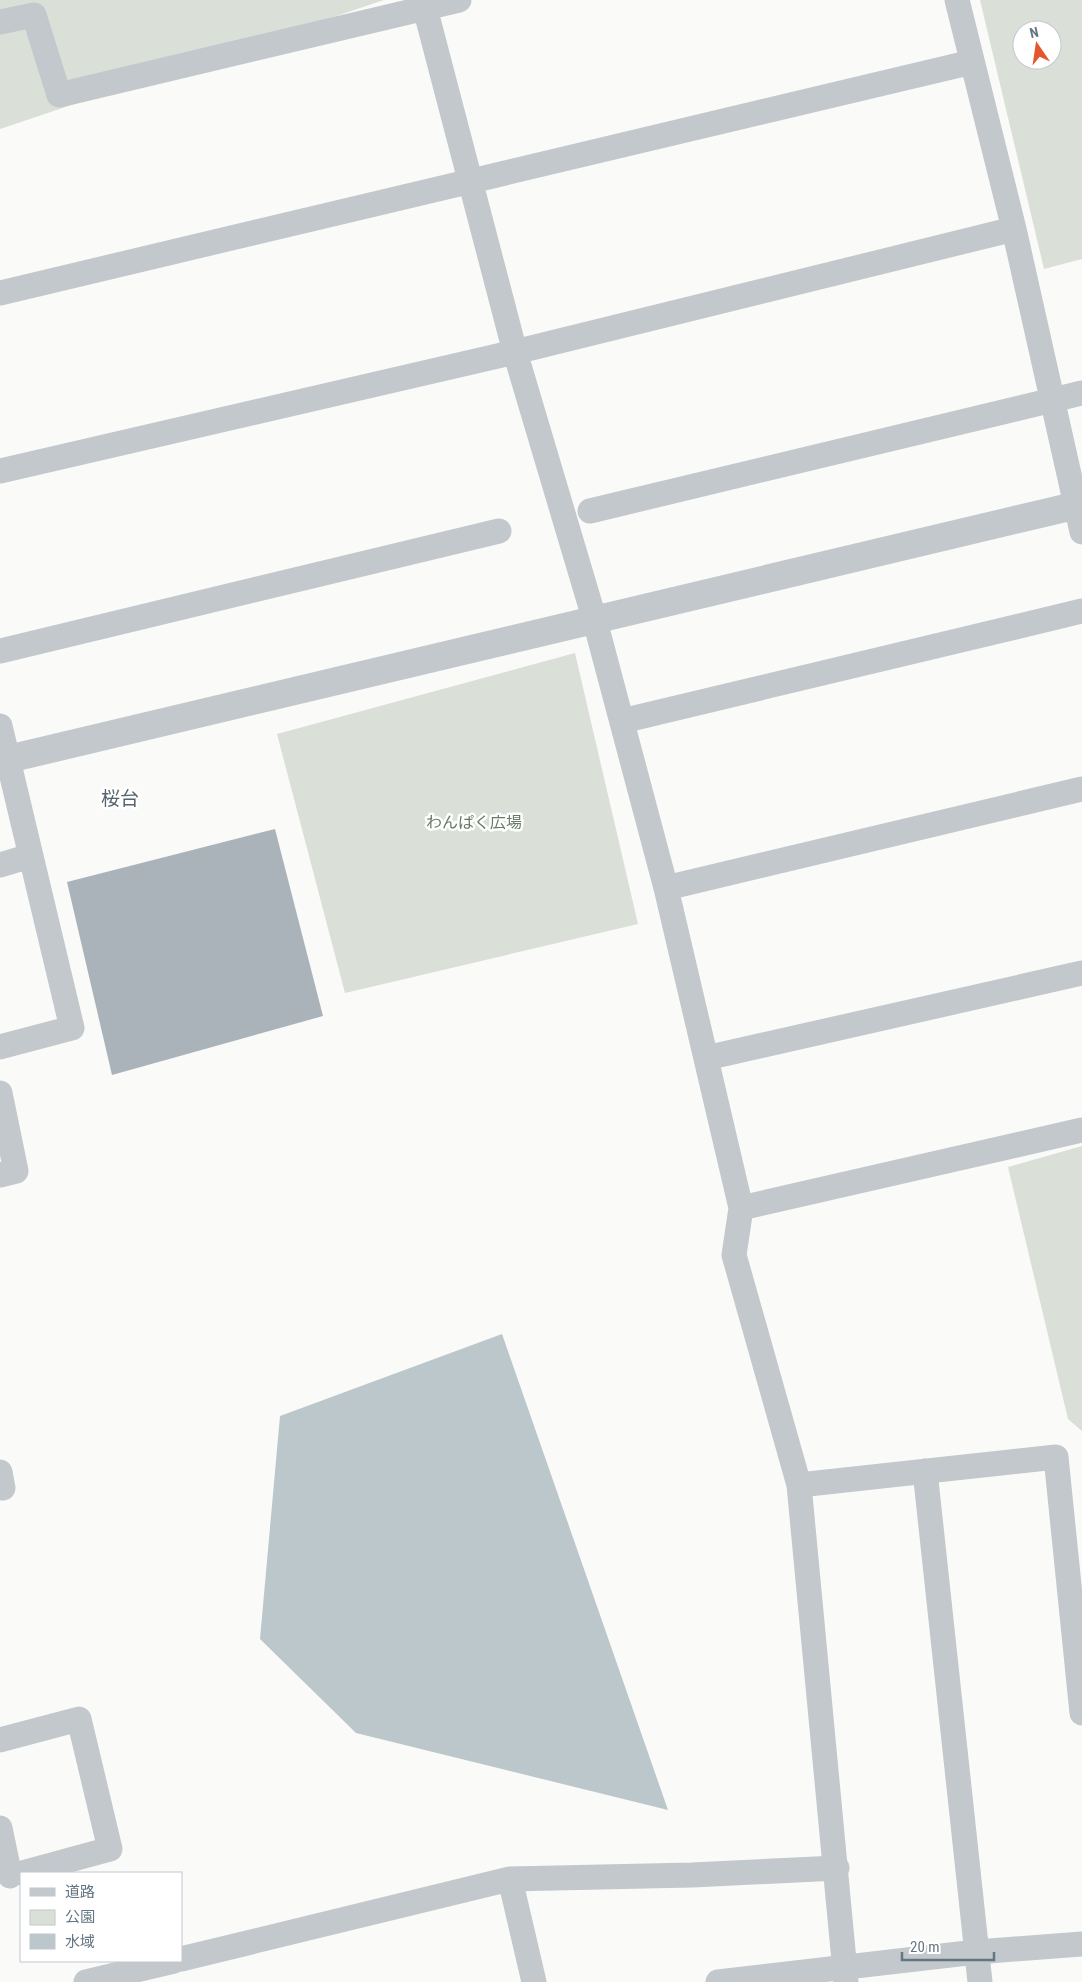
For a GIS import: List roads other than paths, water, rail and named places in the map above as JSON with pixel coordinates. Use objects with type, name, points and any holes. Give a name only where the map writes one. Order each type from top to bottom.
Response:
[{"type":"street","points":[[0,22],[34,15],[58,95],[460,0]]},
{"type":"street","points":[[957,0],[1014,229],[1052,400],[1079,505],[1082,532]]},
{"type":"street","points":[[425,8],[515,352],[595,621],[666,888],[741,1208],[734,1255],[798,1485],[837,1868],[845,1974]]},
{"type":"street","points":[[0,293],[972,62]]},
{"type":"street","points":[[0,471],[515,352],[1014,229]]},
{"type":"street","points":[[590,511],[1082,393]]},
{"type":"street","points":[[4,760],[1079,505]]},
{"type":"street","points":[[0,650],[499,531]]},
{"type":"street","points":[[622,721],[1082,611]]},
{"type":"street","points":[[0,726],[4,760],[30,856],[72,1028],[0,1048]]},
{"type":"street","points":[[666,888],[1082,789]]},
{"type":"street","points":[[0,865],[30,856]]},
{"type":"street","points":[[706,1058],[1082,973]]},
{"type":"street","points":[[0,1093],[16,1171],[0,1175]]},
{"type":"street","points":[[741,1208],[1082,1130]]},
{"type":"street","points":[[798,1485],[1056,1457],[1082,1713]]},
{"type":"street","points":[[925,1471],[980,1982]]},
{"type":"street","points":[[0,1740],[78,1718],[110,1849],[27,1872]]},
{"type":"street","points":[[0,1828],[13,1876]]},
{"type":"street","points":[[182,1959],[510,1879],[692,1875],[837,1868]]},
{"type":"street","points":[[510,1879],[534,1982]]},
{"type":"street","points":[[718,1982],[845,1974],[976,1952],[1082,1944]]},
{"type":"street","points":[[86,1982],[170,1962]]},
{"type":"water","points":[[502,1334],[668,1810],[356,1733],[260,1639],[280,1416]]},
{"type":"district","name":"桜台","points":[[120,798]]},
{"type":"park label","name":"わんぱく広場","points":[[474,822]]}]
